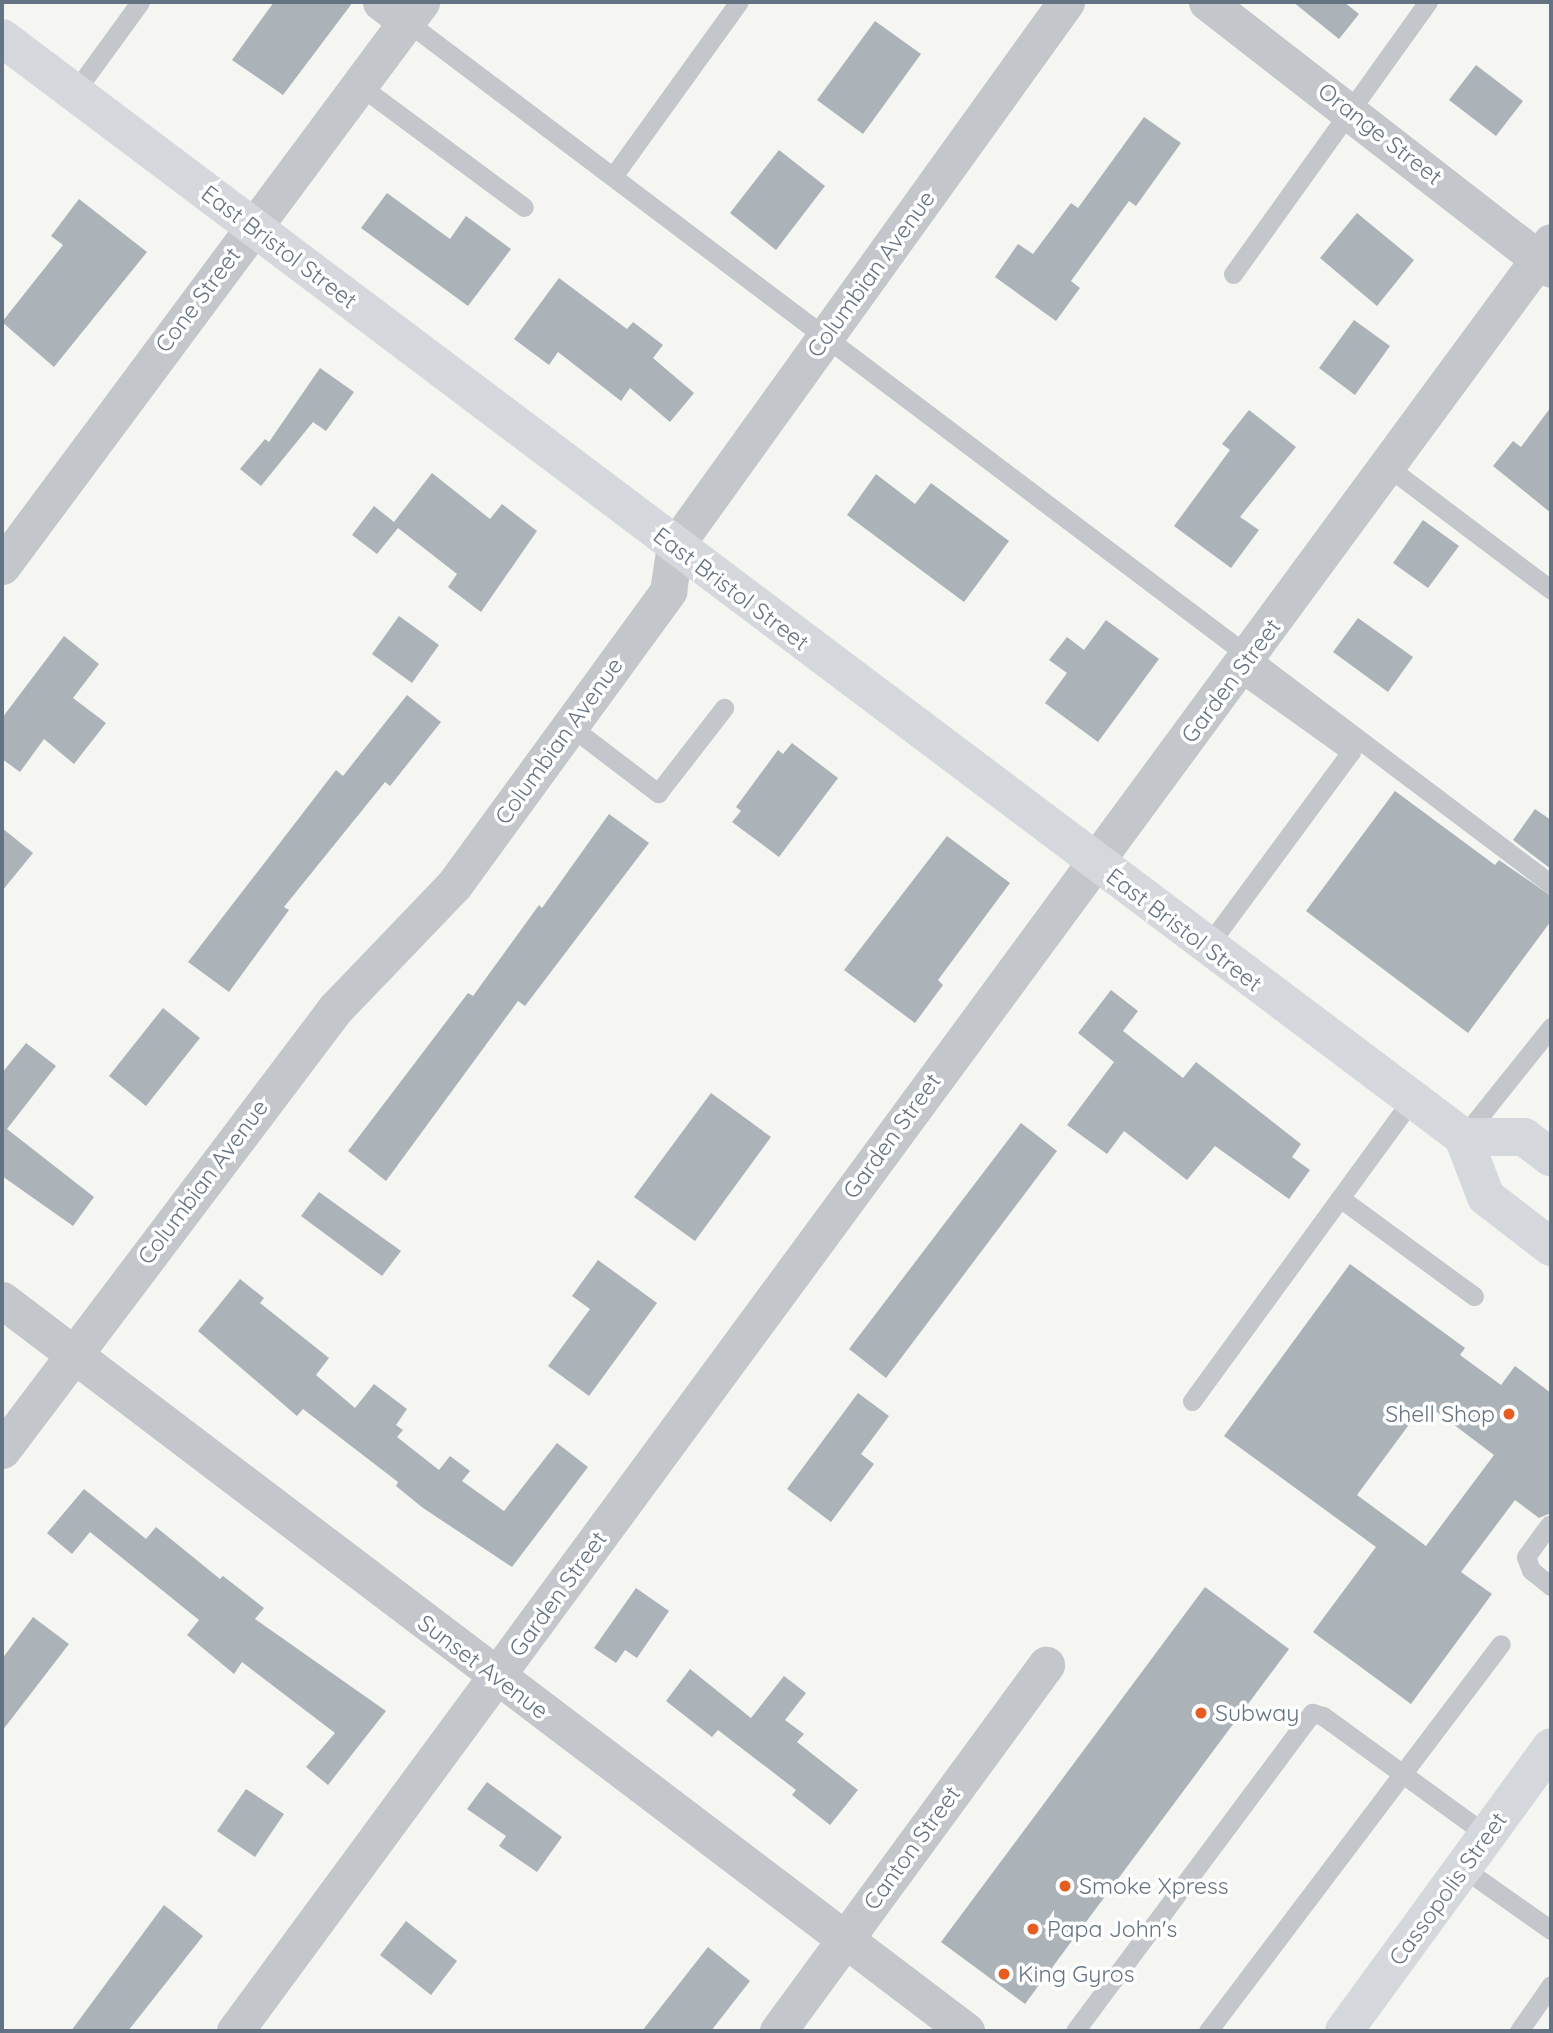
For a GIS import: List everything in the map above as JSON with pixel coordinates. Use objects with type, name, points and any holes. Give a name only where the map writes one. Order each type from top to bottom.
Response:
[{"type":"main road","name":"East Bristol Street","points":[[2,38],[1093,862],[1463,1137]]},
{"type":"main road","points":[[1551,1157],[1524,1137],[1463,1137],[1486,1198],[1551,1247]]},
{"type":"main road","name":"Cassopolis Street","points":[[1351,2029],[1551,1747]]},
{"type":"street","name":"Columbian Avenue","points":[[2,1450],[72,1353],[335,1009],[454,885],[668,591],[675,546],[1066,2]]},
{"type":"street","name":"Orange Street","points":[[1207,2],[1547,257]]},
{"type":"street","name":"Cone Street","points":[[2,566],[359,85],[402,8]]},
{"type":"street","name":"Garden Street","points":[[235,2031],[1093,862],[1245,663],[1388,467],[1547,257]]},
{"type":"street","name":"Sunset Avenue","points":[[2,1300],[496,1678],[966,2031]]},
{"type":"street","name":"Canton Street","points":[[778,2031],[1046,1665]]},
{"type":"lane","points":[[74,93],[140,2]]},
{"type":"lane","points":[[614,176],[739,2]]},
{"type":"lane","points":[[1233,274],[1429,2]]},
{"type":"lane","points":[[402,8],[614,176],[827,334],[1245,663],[1351,752],[1207,947]]},
{"type":"lane","points":[[359,85],[524,207]]},
{"type":"lane","points":[[1388,467],[1551,590]]},
{"type":"lane","points":[[1245,663],[1551,884]]},
{"type":"lane","points":[[570,726],[658,793],[724,708]]},
{"type":"lane","points":[[1463,1137],[1551,1027]]},
{"type":"lane","points":[[1192,1401],[1412,1099]]},
{"type":"lane","points":[[1340,1198],[1474,1296]]},
{"type":"lane","points":[[1549,1525],[1526,1557],[1531,1570],[1551,1586]]},
{"type":"lane","points":[[1208,2031],[1501,1644]]},
{"type":"lane","points":[[1075,2031],[1302,1720],[1312,1713],[1323,1716],[1487,1835]]},
{"type":"lane","points":[[1464,1868],[1551,1930]]},
{"type":"lane","points":[[1519,2031],[1551,1985]]},
{"type":"building","points":[[274,2],[353,2],[283,95],[232,60]]},
{"type":"building","points":[[1293,2],[1344,2],[1359,14],[1339,39]]},
{"type":"building","points":[[875,21],[921,54],[863,134],[817,100]]},
{"type":"building","points":[[1476,65],[1523,101],[1496,136],[1449,100]]},
{"type":"building","points":[[1144,117],[1181,143],[1136,206],[1129,201],[1071,281],[1080,288],[1056,321],[995,277],[1018,244],[1033,254],[1071,203],[1078,208]]},
{"type":"building","points":[[779,150],[825,186],[776,250],[730,213]]},
{"type":"building","points":[[387,193],[450,239],[466,216],[511,249],[468,306],[361,228]]},
{"type":"building","points":[[79,199],[147,252],[54,367],[2,322],[63,245],[51,236]]},
{"type":"building","points":[[1357,213],[1414,260],[1377,306],[1320,258]]},
{"type":"building","points":[[559,278],[627,329],[633,322],[663,345],[653,358],[694,393],[670,422],[630,388],[621,401],[558,352],[549,365],[514,339]]},
{"type":"building","points":[[1354,320],[1390,346],[1355,395],[1319,368]]},
{"type":"building","points":[[320,368],[354,392],[326,431],[313,422],[261,486],[240,469],[265,439],[269,442]]},
{"type":"building","points":[[1551,407],[1551,513],[1493,466],[1513,441],[1521,447]]},
{"type":"building","points":[[1249,410],[1296,447],[1240,517],[1259,530],[1231,568],[1174,526],[1230,450],[1222,444]]},
{"type":"building","points":[[432,473],[490,519],[502,504],[537,531],[481,612],[448,587],[457,574],[398,528],[377,554],[352,535],[374,506],[394,522]]},
{"type":"building","points":[[876,474],[915,504],[931,483],[1009,541],[964,602],[847,515]]},
{"type":"building","points":[[1423,520],[1459,546],[1428,588],[1393,563]]},
{"type":"building","points":[[399,616],[439,645],[412,683],[372,654]]},
{"type":"building","points":[[1358,618],[1413,657],[1388,692],[1333,652]]},
{"type":"building","points":[[1106,620],[1159,659],[1098,742],[1045,703],[1067,673],[1049,660],[1067,637],[1084,650]]},
{"type":"building","points":[[64,636],[99,664],[73,698],[106,723],[74,764],[44,739],[20,772],[2,759],[2,718]]},
{"type":"building","points":[[407,695],[441,722],[390,786],[385,782],[284,907],[289,910],[229,992],[188,962],[336,770],[343,776]]},
{"type":"building","points":[[792,743],[838,778],[779,857],[732,822],[741,811],[736,807],[778,750],[783,754]]},
{"type":"building","points":[[1395,791],[1495,865],[1499,860],[1551,896],[1551,921],[1468,1033],[1306,911]]},
{"type":"building","points":[[1535,809],[1551,820],[1551,869],[1513,840]]},
{"type":"building","points":[[609,814],[649,843],[525,1006],[518,1001],[386,1181],[348,1151],[468,993],[473,996],[539,905],[542,908]]},
{"type":"building","points":[[2,828],[33,853],[2,891]]},
{"type":"building","points":[[947,836],[1010,883],[938,980],[943,985],[915,1023],[844,970]]},
{"type":"building","points":[[1111,990],[1138,1011],[1123,1031],[1183,1078],[1196,1062],[1301,1144],[1292,1157],[1310,1170],[1289,1199],[1215,1146],[1187,1180],[1124,1131],[1107,1154],[1067,1125],[1114,1062],[1078,1033]]},
{"type":"building","points":[[163,1008],[200,1038],[146,1106],[109,1076]]},
{"type":"building","points":[[26,1043],[56,1066],[7,1129],[94,1197],[73,1226],[2,1176],[2,1073]]},
{"type":"building","points":[[711,1093],[771,1137],[695,1241],[634,1197]]},
{"type":"building","points":[[1021,1123],[1057,1151],[886,1378],[849,1349]]},
{"type":"building","points":[[319,1192],[401,1251],[382,1276],[301,1216]]},
{"type":"building","points":[[598,1260],[657,1303],[589,1396],[548,1366],[590,1309],[572,1296]]},
{"type":"building","points":[[1350,1264],[1465,1348],[1460,1355],[1501,1385],[1515,1366],[1551,1393],[1551,1513],[1539,1518],[1515,1500],[1461,1572],[1492,1594],[1411,1704],[1313,1632],[1376,1547],[1224,1436]],"holes":[[[1425,1403],[1494,1455],[1426,1546],[1357,1495]]]},
{"type":"building","points":[[240,1279],[264,1298],[260,1303],[329,1358],[316,1375],[355,1408],[374,1384],[407,1409],[396,1425],[403,1430],[397,1437],[439,1470],[450,1456],[470,1471],[462,1481],[504,1511],[557,1443],[588,1467],[512,1567],[423,1508],[396,1486],[398,1482],[303,1409],[297,1416],[198,1331]]},
{"type":"building","points":[[858,1393],[889,1416],[861,1454],[874,1464],[831,1522],[787,1489]]},
{"type":"building","points":[[84,1489],[146,1539],[156,1527],[220,1579],[223,1576],[264,1608],[255,1619],[386,1711],[328,1785],[306,1767],[335,1733],[242,1662],[234,1674],[187,1635],[199,1620],[90,1532],[72,1554],[47,1533]]},
{"type":"building","points":[[1205,1587],[1289,1649],[1025,2004],[941,1942]]},
{"type":"building","points":[[636,1588],[669,1611],[637,1658],[625,1650],[616,1663],[594,1648]]},
{"type":"building","points":[[33,1617],[69,1644],[2,1731],[2,1659]]},
{"type":"building","points":[[690,1669],[751,1718],[784,1676],[806,1693],[785,1720],[804,1734],[797,1742],[858,1790],[830,1825],[792,1795],[796,1790],[718,1730],[712,1737],[666,1701]]},
{"type":"building","points":[[487,1782],[562,1837],[537,1872],[499,1846],[506,1836],[467,1809]]},
{"type":"building","points":[[246,1789],[284,1814],[255,1857],[217,1831]]},
{"type":"building","points":[[164,1905],[203,1936],[128,2031],[71,2031]]},
{"type":"building","points":[[406,1921],[457,1961],[431,1995],[380,1955]]},
{"type":"building","points":[[708,1947],[750,1981],[711,2031],[642,2031]]},
{"type":"place","name":"Shell Shop","points":[[1509,1414]]},
{"type":"place","name":"Subway","points":[[1201,1713]]},
{"type":"place","name":"Smoke Xpress","points":[[1065,1886]]},
{"type":"place","name":"Papa John's","points":[[1033,1929]]},
{"type":"place","name":"King Gyros","points":[[1004,1974]]}]
